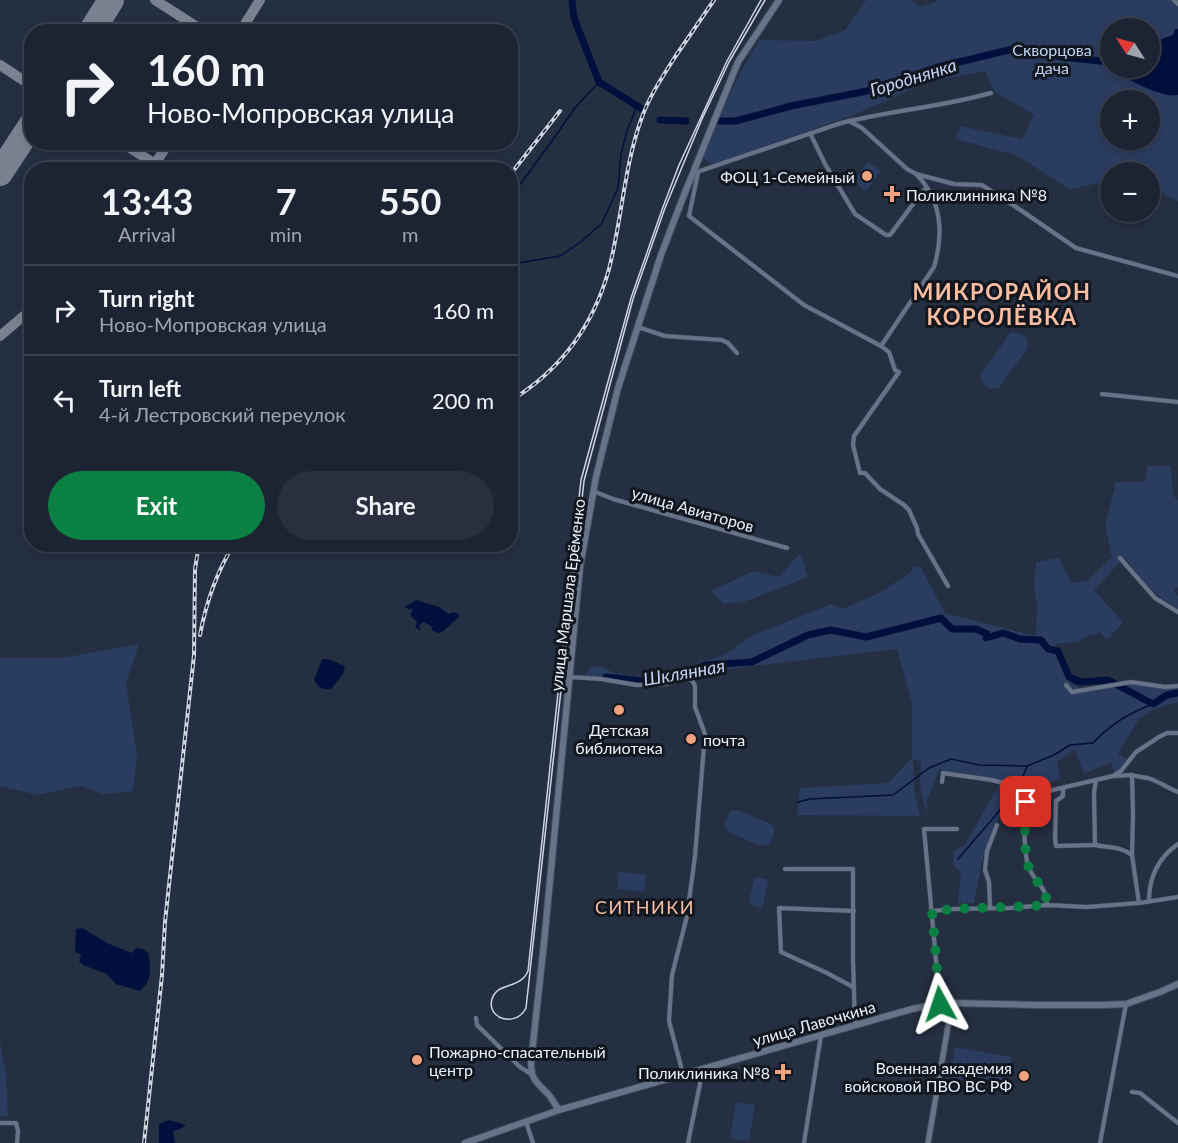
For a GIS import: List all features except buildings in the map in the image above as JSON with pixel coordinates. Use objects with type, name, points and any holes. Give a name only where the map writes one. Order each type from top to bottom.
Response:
[{"type":"main road","name":"улица Маршала Ерёменко","points":[[531,1074],[551,898],[580,567],[593,491],[618,388],[661,255],[738,62],[779,0]]},
{"type":"main road","name":"улица Лавочкина","points":[[465,1143],[559,1110],[912,1009],[952,1003],[1125,1004],[1178,984]]},
{"type":"main road","points":[[531,1074],[536,1084],[549,1095],[559,1110]]},
{"type":"street","points":[[1174,0],[1178,4]]},
{"type":"street","points":[[948,586],[918,534],[909,510],[904,504],[880,489],[865,473],[860,473],[853,446],[854,436],[899,372],[895,370],[889,352],[804,305],[689,216],[696,172],[849,121],[991,93]]},
{"type":"street","points":[[849,121],[862,128],[907,169],[916,174],[954,184],[982,185],[1076,248],[1178,276]]},
{"type":"street","points":[[810,133],[825,164],[855,214],[886,235],[890,235],[927,188]]},
{"type":"street","points":[[881,346],[934,267],[938,253],[940,235],[934,199],[925,183],[916,174]]},
{"type":"street","points":[[638,327],[665,336],[722,340],[737,353]]},
{"type":"street","points":[[1102,394],[1178,402]]},
{"type":"street","name":"улица Авиаторов","points":[[593,491],[613,499],[787,548]]},
{"type":"street","points":[[1120,558],[1155,598],[1178,612]]},
{"type":"street","points":[[570,677],[600,679],[637,686],[665,684],[684,678],[692,680],[695,687],[695,707],[705,734],[687,916],[672,975],[669,1021],[683,1074]]},
{"type":"street","points":[[1066,686],[1072,692],[1131,682],[1165,687],[1178,686]]},
{"type":"street","points":[[1113,776],[1121,771],[1136,752],[1159,736],[1178,733]]},
{"type":"street","points":[[942,782],[943,773],[992,780],[1030,793],[1064,788],[1113,776],[1132,775],[1163,784],[1178,792]]},
{"type":"street","points":[[1132,775],[1132,855],[1139,903]]},
{"type":"street","points":[[1095,845],[1096,780]]},
{"type":"street","points":[[1064,788],[1063,796],[1056,801],[1056,846],[1095,845],[1124,849],[1132,855]]},
{"type":"street","points":[[1030,793],[1025,811],[1026,858],[1029,868],[1046,895],[1047,905]]},
{"type":"street","points":[[990,908],[985,870],[987,851],[997,825]]},
{"type":"street","points":[[940,1004],[924,829],[957,829]]},
{"type":"street","points":[[1149,901],[1152,875],[1170,850],[1178,844]]},
{"type":"street","points":[[785,869],[853,869],[855,1025]]},
{"type":"street","points":[[932,911],[1047,905],[1087,908],[1178,897]]},
{"type":"street","points":[[853,987],[781,952],[779,908],[854,911]]},
{"type":"street","points":[[928,1143],[952,1003]]},
{"type":"street","points":[[1100,1143],[1125,1004]]},
{"type":"street","points":[[476,1018],[477,1025],[520,1067],[531,1074]]},
{"type":"street","points":[[804,1143],[821,1035]]},
{"type":"street","points":[[688,1143],[703,1068]]},
{"type":"street","points":[[1132,1092],[1140,1093],[1178,1124]]},
{"type":"street","points":[[526,1122],[533,1143]]},
{"type":"street","points":[[0,1123],[16,1123],[18,1131],[16,1143]]},
{"type":"green space","name":"Скворцова дача","points":[[866,0],[911,0],[919,7],[937,0],[1178,0],[1178,201],[1160,194],[1160,162],[1100,162],[1100,183],[1069,189],[1016,155],[956,139],[960,126],[1022,139],[1034,115],[994,91],[985,71],[925,83],[856,114],[712,165],[702,157],[721,111],[760,40],[816,41],[845,30]]},
{"type":"green space","name":"ФОЦ 1-Семейный","points":[[868,162],[881,171],[866,191],[854,182]]},
{"type":"green space","points":[[1010,333],[1024,336],[1028,345],[1027,349],[999,387],[988,387],[979,377]]},
{"type":"green space","points":[[1148,466],[1171,466],[1173,495],[1178,501],[1178,587],[1174,590],[1178,597],[1178,608],[1160,597],[1142,580],[1125,557],[1094,590],[1123,622],[1107,640],[1099,632],[1095,636],[1090,634],[1079,642],[1056,644],[1057,660],[1071,683],[1083,690],[1116,684],[1178,686],[1178,702],[1152,710],[1139,719],[1118,753],[1127,760],[1115,774],[1111,762],[1084,774],[1075,750],[1057,762],[1060,778],[1011,804],[1002,813],[990,836],[974,903],[958,903],[961,873],[953,864],[953,851],[964,846],[1002,780],[939,770],[927,800],[927,816],[920,787],[921,762],[913,759],[914,789],[920,816],[797,815],[800,788],[888,783],[912,758],[912,703],[897,649],[696,673],[661,682],[635,684],[585,675],[592,666],[602,667],[616,674],[644,677],[677,670],[724,655],[753,635],[831,604],[842,609],[879,593],[911,572],[913,567],[920,566],[945,613],[1036,636],[1037,606],[1034,586],[1036,562],[1059,558],[1072,583],[1088,580],[1112,557],[1105,525],[1116,482],[1145,482]]},
{"type":"green space","points":[[800,553],[808,577],[744,602],[724,604],[711,591],[753,571],[779,577]]},
{"type":"green space","points":[[139,644],[126,683],[137,755],[133,791],[104,794],[80,786],[38,795],[0,786],[0,658],[62,658]]},
{"type":"green space","points":[[733,810],[771,824],[774,832],[770,843],[758,844],[727,831],[724,824]]},
{"type":"green space","points":[[619,872],[646,875],[644,892],[617,889]]},
{"type":"green space","points":[[758,877],[768,882],[761,908],[749,902],[754,879]]},
{"type":"green space","points":[[0,1041],[6,1075],[8,1116],[0,1116]]},
{"type":"green space","points":[[955,1047],[1012,1057],[1007,1088],[950,1078]]},
{"type":"green space","points":[[736,1102],[755,1105],[749,1141],[730,1138]]},
{"type":"shaded area","points":[[1175,29],[1178,29],[1178,95],[1160,93],[1160,90],[1153,90],[1128,78],[1160,78],[1160,40],[1173,35]]},
{"type":"shaded area","points":[[416,600],[439,607],[448,614],[454,612],[460,615],[442,632],[432,630],[431,626],[423,622],[419,626],[421,631],[415,627],[417,623],[410,614],[413,611],[411,608],[410,610],[405,607]]},
{"type":"shaded area","points":[[322,659],[345,666],[343,674],[331,689],[321,688],[314,680]]},
{"type":"shaded area","points":[[82,928],[107,943],[132,953],[136,948],[148,953],[150,974],[147,983],[140,991],[116,984],[107,974],[83,965],[79,961],[81,956],[75,952],[76,929]]},
{"type":"shaded area","points":[[169,1120],[186,1125],[173,1131],[175,1143],[159,1143],[159,1124]]},
{"type":"waterway","name":"Городнянка","points":[[572,0],[574,18],[599,82],[642,109]]},
{"type":"waterway","name":"Городнянка","points":[[717,121],[736,121],[791,106],[867,91],[938,67],[1013,49],[1100,61]]},
{"type":"waterway","points":[[518,187],[574,109],[599,82]]},
{"type":"waterway","points":[[518,263],[560,256],[602,223],[618,188],[621,154],[637,106]]},
{"type":"waterway","name":"Городнянка","points":[[660,120],[686,121]]},
{"type":"waterway","name":"Шклянная","points":[[606,677],[642,681],[674,677],[706,665],[752,662],[808,635],[831,630],[866,637],[941,618],[952,629],[976,629],[987,634],[986,638],[1003,633],[1020,639],[1041,640],[1048,649],[1058,651],[1069,677],[1080,682],[1108,680],[1153,704],[1167,695],[1178,693]]},
{"type":"waterway","points":[[798,802],[810,799],[893,795],[929,768],[951,759],[979,765],[1027,766],[1054,755],[1070,745],[1093,743],[1121,720],[1153,704]]},
{"type":"waterway","points":[[958,859],[1020,784],[1027,766]]},
{"type":"taxiway","points":[[155,0],[192,24]]},
{"type":"taxiway","points":[[245,24],[260,0]]},
{"type":"taxiway","points":[[0,65],[24,81]]},
{"type":"taxiway","points":[[133,150],[152,162]]},
{"type":"taxiway","points":[[156,162],[164,150]]},
{"type":"taxiway","points":[[0,336],[24,316]]},
{"type":"runway","points":[[96,24],[111,0]]},
{"type":"runway","points":[[0,173],[24,136]]},
{"type":"tram line","points":[[761,0],[727,61],[679,165],[663,207],[631,298],[581,480],[528,971],[520,981],[495,993],[491,1006],[493,1012],[503,1018],[516,1018],[526,1008],[584,481],[633,299],[665,208],[702,119],[729,62],[765,0]]},
{"type":"railway","points":[[518,396],[560,361],[573,345],[594,310],[609,269],[631,154],[642,117],[661,79],[714,0]]},
{"type":"railway","points":[[518,165],[560,111]]},
{"type":"railway","points":[[144,1143],[194,655],[195,569],[198,552]]},
{"type":"railway","points":[[200,635],[213,588],[230,552]]},
{"type":"place","name":"ФОЦ 1-Семейный","points":[[867,176]]},
{"type":"place","name":"Поликлинника №8","points":[[892,194]]},
{"type":"place","name":"Детская библиотека","points":[[619,710]]},
{"type":"place","name":"почта","points":[[691,739]]},
{"type":"place","name":"Пожарно-спасательный центр","points":[[417,1060]]},
{"type":"place","name":"Поликлиника №8","points":[[783,1072]]},
{"type":"place","name":"Военная академия войсковой ПВО ВС РФ","points":[[1024,1076]]},
{"type":"district","name":"МИКРОРАЙОН КОРОЛЁВКА","points":[[1002,304]]},
{"type":"district","name":"СИТНИКИ","points":[[645,907]]},
{"type":"route","points":[[940,1004],[932,911],[1047,905],[1046,895],[1029,868],[1026,858],[1026,802]]}]
